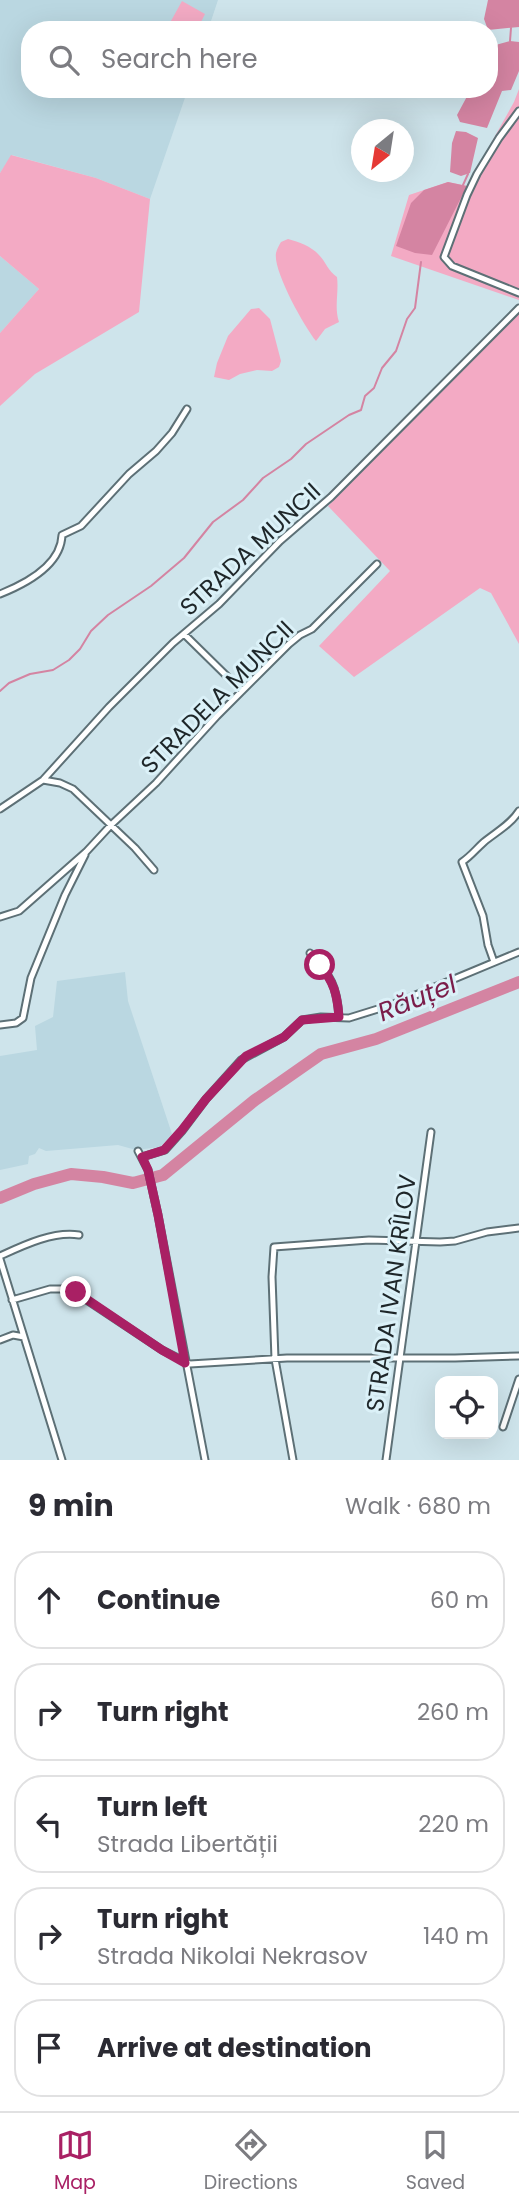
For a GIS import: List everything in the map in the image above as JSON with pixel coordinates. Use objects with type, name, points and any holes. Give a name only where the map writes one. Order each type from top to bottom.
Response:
[{"type":"street","points":[[519,111],[477,174],[444,257],[452,267],[519,293]]},
{"type":"street","name":"STRADA MUNCII","points":[[0,808],[43,780],[109,707],[219,604],[280,541],[331,497],[519,308]]},
{"type":"street","points":[[0,594],[30,580],[45,568],[61,545],[62,535],[81,526],[129,474],[156,451],[173,433],[187,409]]},
{"type":"street","name":"STRADELA MUNCII","points":[[0,917],[19,911],[86,852],[289,644],[319,622],[377,564]]},
{"type":"street","points":[[184,634],[242,691]]},
{"type":"street","points":[[43,780],[73,789],[154,870]]},
{"type":"street","points":[[494,962],[483,916],[462,862],[518,813]]},
{"type":"street","points":[[0,1025],[21,1020],[25,1015],[31,978],[86,852]]},
{"type":"street","points":[[142,1157],[164,1150],[246,1056],[284,1037],[302,1020],[349,1018],[394,1004],[519,952]]},
{"type":"street","points":[[310,953],[334,985],[339,1000],[339,1017]]},
{"type":"street","name":"STRADA IVAN KRÎLOV","points":[[386,1460],[431,1132]]},
{"type":"street","points":[[138,1151],[148,1170],[205,1460]]},
{"type":"street","points":[[293,1460],[275,1359],[272,1277],[274,1247],[369,1240],[455,1241],[487,1232],[519,1228]]},
{"type":"street","points":[[62,1460],[0,1257],[55,1236],[79,1235]]},
{"type":"street","points":[[12,1300],[50,1289],[70,1289],[185,1363],[275,1359],[519,1356]]},
{"type":"street","points":[[9,1336],[18,1320]]},
{"type":"street","points":[[0,1340],[9,1336],[24,1338]]},
{"type":"street","points":[[503,1427],[519,1380]]},
{"type":"shaded area","points":[[0,0],[218,0],[211,21],[21,21],[21,98],[185,98],[150,199],[96,178],[12,155],[0,173]]},
{"type":"shaded area","points":[[488,0],[519,0],[519,27],[498,29],[498,21],[484,19]]},
{"type":"shaded area","points":[[182,1],[205,14],[202,21],[171,21]]},
{"type":"shaded area","points":[[519,42],[519,71],[511,90],[502,91],[487,128],[460,122],[457,115],[466,98],[498,98],[498,44]]},
{"type":"shaded area","points":[[519,89],[519,300],[391,256],[409,195],[448,182],[467,186]]},
{"type":"shaded area","points":[[456,131],[478,138],[470,173],[461,176],[450,172],[452,143]]},
{"type":"shaded area","points":[[11,155],[96,178],[150,199],[139,312],[35,374],[0,406],[0,333],[39,289],[0,256],[0,173]]},
{"type":"shaded area","points":[[448,182],[467,186],[432,255],[415,253],[396,246],[411,203],[424,190]]},
{"type":"shaded area","points":[[288,239],[312,249],[337,277],[339,322],[325,329],[316,341],[297,311],[279,272],[276,253],[281,242]]},
{"type":"shaded area","points":[[0,256],[39,289],[0,333]]},
{"type":"shaded area","points":[[259,308],[270,319],[281,361],[279,367],[272,371],[257,370],[240,374],[229,380],[214,377],[228,336],[251,309]]},
{"type":"shaded area","points":[[519,312],[519,644],[491,593],[480,588],[354,677],[319,646],[390,571],[328,506]]},
{"type":"shaded area","points":[[125,972],[128,1001],[172,1134],[160,1147],[136,1150],[118,1145],[46,1151],[39,1148],[35,1154],[29,1156],[28,1164],[0,1170],[0,1056],[37,1050],[35,1026],[53,1017],[57,981]]},
{"type":"waterway","points":[[510,41],[511,28]]},
{"type":"waterway","points":[[463,185],[468,174]]},
{"type":"waterway","points":[[0,691],[9,683],[30,674],[53,670],[69,660],[80,649],[91,631],[108,615],[151,586],[184,558],[213,522],[243,500],[263,478],[291,459],[306,444],[361,410],[365,396],[374,388],[382,368],[396,351],[407,319],[415,308],[421,262]]},
{"type":"waterway","name":"Răuțel","points":[[0,1198],[34,1184],[71,1174],[133,1183],[163,1175],[255,1100],[321,1054],[376,1039],[519,982]]},
{"type":"route","points":[[76,1292],[185,1363],[158,1215],[148,1170],[142,1157],[164,1150],[246,1056],[284,1037],[302,1020],[339,1017],[339,1000],[334,985],[320,965]]}]
